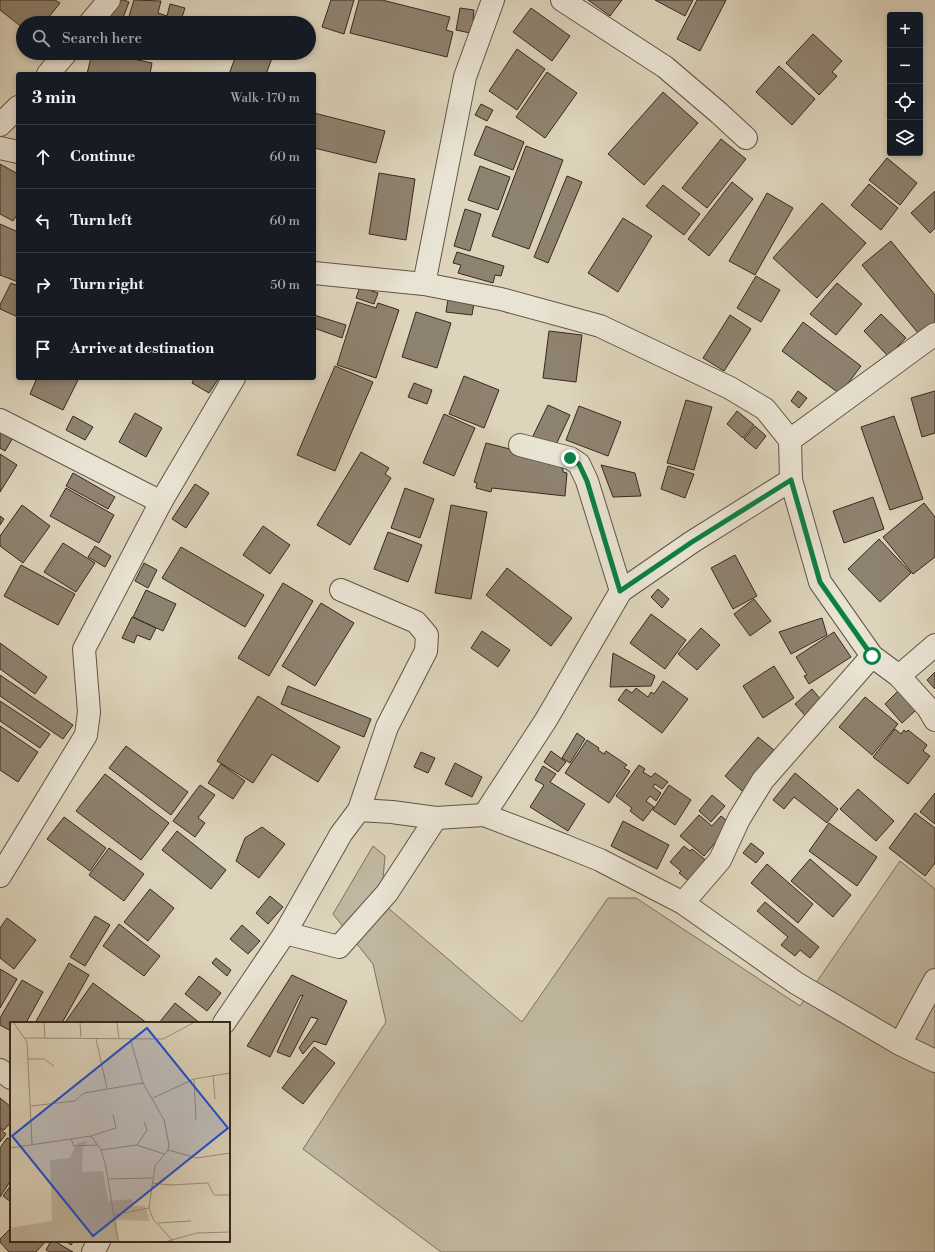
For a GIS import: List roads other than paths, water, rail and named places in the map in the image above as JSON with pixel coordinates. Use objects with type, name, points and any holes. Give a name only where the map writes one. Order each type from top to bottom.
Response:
[{"type":"street","points":[[96,16],[109,0]]},
{"type":"street","points":[[424,284],[465,77],[493,0]]},
{"type":"street","points":[[562,0],[665,67],[746,138]]},
{"type":"street","points":[[50,72],[60,60]]},
{"type":"street","points":[[0,125],[16,109]]},
{"type":"street","points":[[0,148],[16,152]]},
{"type":"street","points":[[316,273],[424,284],[501,299],[600,326],[730,388],[765,409],[790,440],[791,480],[820,582],[872,656],[899,676],[928,708],[935,720]]},
{"type":"street","points":[[790,440],[935,334]]},
{"type":"street","points":[[0,876],[86,736],[89,712],[84,649],[161,502],[233,380]]},
{"type":"street","points":[[0,420],[161,502]]},
{"type":"street","points":[[520,445],[570,458],[579,464],[587,481],[620,591]]},
{"type":"street","points":[[484,815],[546,720],[620,591],[692,542],[791,480]]},
{"type":"street","points":[[225,1022],[285,933],[341,834],[359,810],[387,727],[426,651],[427,635],[416,622],[341,590]]},
{"type":"street","points":[[899,676],[935,645]]},
{"type":"street","points":[[683,904],[720,860],[739,819],[763,780],[872,656]]},
{"type":"street","points":[[359,810],[392,812],[436,818],[484,815],[600,860],[683,904],[796,983],[900,1044],[935,1061]]},
{"type":"street","points":[[285,933],[339,947],[387,893],[436,818]]},
{"type":"street","points":[[900,1044],[935,980]]},
{"type":"street","points":[[0,1070],[10,1077]]},
{"type":"street","points":[[93,1252],[98,1242]]}]
